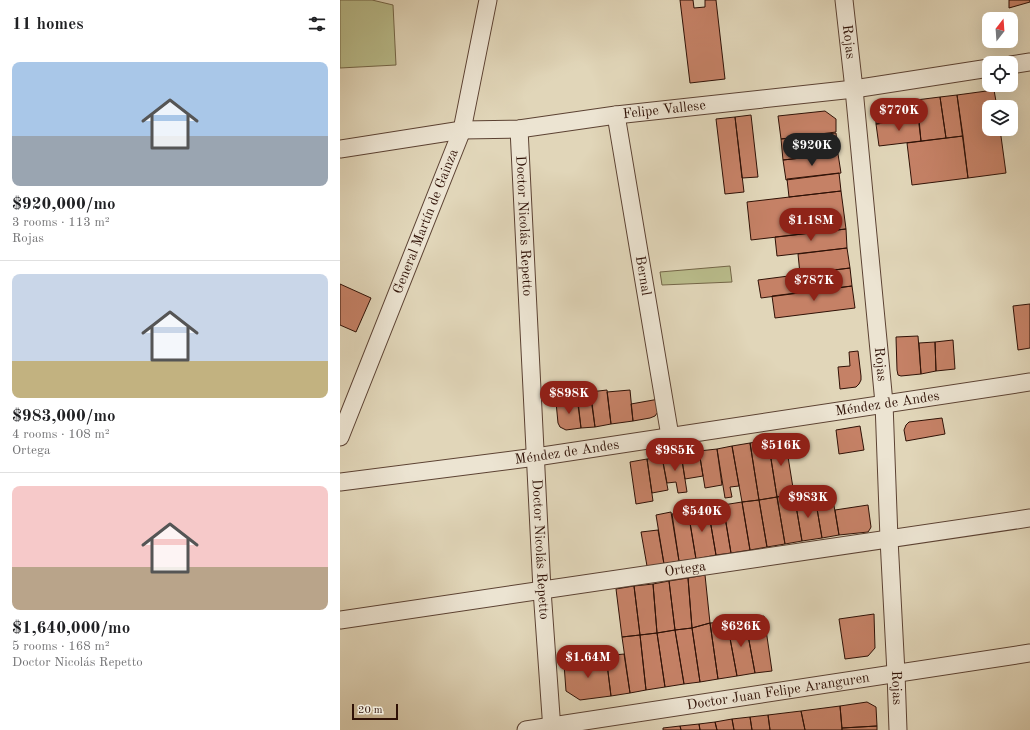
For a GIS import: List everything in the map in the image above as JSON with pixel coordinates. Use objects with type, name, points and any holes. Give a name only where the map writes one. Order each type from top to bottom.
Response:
[{"type":"street","name":"General Martín de Gainza","points":[[340,437],[462,130],[488,0]]},
{"type":"street","name":"Rojas","points":[[844,0],[884,404],[898,730]]},
{"type":"street","points":[[1018,64],[1030,62]]},
{"type":"street","name":"Felipe Vallese","points":[[340,149],[462,130],[519,129],[616,115],[854,89],[982,69]]},
{"type":"street","name":"Bernal","points":[[616,115],[670,436]]},
{"type":"street","name":"Doctor Nicolás Repetto","points":[[519,129],[542,590],[552,728]]},
{"type":"street","name":"Méndez de Andes","points":[[340,482],[536,457],[1030,382]]},
{"type":"street","name":"Ortega","points":[[340,620],[1030,518]]},
{"type":"street","name":"Doctor Juan Felipe Aranguren","points":[[526,730],[552,728],[1030,653]]},
{"type":"green space","points":[[340,0],[372,0],[393,5],[396,65],[340,68]]},
{"type":"green space","points":[[730,266],[732,282],[662,285],[660,272]]},
{"type":"building","points":[[680,0],[693,0],[694,8],[705,7],[705,0],[716,0],[725,79],[690,83]]},
{"type":"building","points":[[1009,0],[1030,0],[1030,2],[1009,8]]},
{"type":"building","points":[[982,92],[994,92],[996,100],[982,100],[982,136],[1001,136],[1006,173],[968,178],[957,95]]},
{"type":"building","points":[[957,95],[963,136],[946,138],[940,97]]},
{"type":"building","points":[[940,97],[946,138],[921,141],[916,100]]},
{"type":"building","points":[[916,105],[919,119],[876,124],[876,112],[878,109]]},
{"type":"building","points":[[825,111],[836,119],[836,132],[781,139],[778,116]]},
{"type":"building","points":[[751,115],[758,177],[742,178],[735,117]]},
{"type":"building","points":[[735,117],[744,192],[725,194],[716,119]]},
{"type":"building","points":[[919,119],[921,141],[879,146],[876,124]]},
{"type":"building","points":[[836,133],[838,154],[783,160],[781,139]]},
{"type":"building","points":[[963,136],[968,178],[912,185],[907,143]]},
{"type":"building","points":[[838,154],[841,173],[786,180],[783,160]]},
{"type":"building","points":[[839,173],[841,191],[789,197],[787,179]]},
{"type":"building","points":[[841,191],[846,229],[751,240],[747,202]]},
{"type":"building","points":[[846,229],[847,248],[777,256],[775,237]]},
{"type":"building","points":[[847,248],[850,268],[800,274],[798,254]]},
{"type":"building","points":[[850,268],[852,286],[761,298],[758,280]]},
{"type":"building","points":[[340,284],[371,298],[356,332],[340,325]]},
{"type":"building","points":[[852,286],[855,308],[775,318],[772,296]]},
{"type":"building","points":[[1030,304],[1030,348],[1018,350],[1013,306]]},
{"type":"building","points":[[918,336],[921,374],[898,375],[896,337]]},
{"type":"building","points":[[953,340],[955,369],[936,371],[935,342]]},
{"type":"building","points":[[935,342],[936,371],[921,374],[919,343]]},
{"type":"building","points":[[858,351],[861,380],[856,387],[840,389],[838,367],[850,366],[849,352]]},
{"type":"building","points":[[607,390],[611,424],[595,427],[590,392]]},
{"type":"building","points":[[630,390],[633,421],[611,424],[607,392]]},
{"type":"building","points":[[659,399],[660,409],[655,416],[633,421],[631,404]]},
{"type":"building","points":[[578,401],[581,428],[566,430],[560,427],[558,423],[556,402]]},
{"type":"building","points":[[592,403],[595,427],[581,428],[578,405]]},
{"type":"building","points":[[942,418],[945,434],[906,441],[904,430],[909,422]]},
{"type":"building","points":[[860,426],[864,450],[839,454],[836,430]]},
{"type":"building","points":[[785,438],[794,494],[777,497],[768,440]]},
{"type":"building","points":[[768,440],[777,497],[759,500],[750,443]]},
{"type":"building","points":[[750,443],[759,500],[742,502],[732,446]]},
{"type":"building","points":[[732,446],[739,486],[730,487],[732,497],[725,498],[717,449]]},
{"type":"building","points":[[717,449],[722,485],[705,488],[699,451]]},
{"type":"building","points":[[699,451],[703,476],[685,479],[681,454]]},
{"type":"building","points":[[681,454],[687,492],[678,493],[676,482],[667,483],[662,457]]},
{"type":"building","points":[[662,457],[668,490],[652,493],[647,459]]},
{"type":"building","points":[[647,459],[653,501],[636,504],[630,462]]},
{"type":"building","points":[[794,494],[802,541],[785,544],[777,497]]},
{"type":"building","points":[[832,494],[839,535],[822,538],[815,497]]},
{"type":"building","points":[[777,497],[785,544],[767,547],[759,500]]},
{"type":"building","points":[[815,497],[822,538],[802,541],[795,500]]},
{"type":"building","points":[[759,500],[767,547],[750,550],[742,502]]},
{"type":"building","points":[[742,502],[750,550],[731,553],[723,505]]},
{"type":"building","points":[[723,505],[731,553],[716,555],[708,508]]},
{"type":"building","points":[[868,505],[871,527],[868,532],[839,535],[835,510]]},
{"type":"building","points":[[708,508],[716,555],[696,559],[688,511]]},
{"type":"building","points":[[688,511],[696,559],[679,561],[672,514]]},
{"type":"building","points":[[671,512],[679,561],[664,564],[656,515]]},
{"type":"building","points":[[658,530],[664,564],[647,566],[641,532]]},
{"type":"building","points":[[705,575],[710,623],[692,628],[688,578]]},
{"type":"building","points":[[688,578],[692,628],[675,630],[669,581]]},
{"type":"building","points":[[669,581],[675,630],[657,633],[653,584]]},
{"type":"building","points":[[653,584],[657,633],[640,635],[634,586]]},
{"type":"building","points":[[634,586],[640,635],[622,637],[616,589]]},
{"type":"building","points":[[874,614],[875,648],[868,656],[845,659],[839,619]]},
{"type":"building","points":[[764,616],[772,671],[755,673],[745,619]]},
{"type":"building","points":[[745,619],[755,673],[737,676],[727,622]]},
{"type":"building","points":[[727,622],[737,676],[718,679],[710,623]]},
{"type":"building","points":[[710,623],[718,679],[700,682],[692,628]]},
{"type":"building","points":[[692,628],[700,682],[684,684],[675,630]]},
{"type":"building","points":[[675,630],[684,684],[665,687],[657,633]]},
{"type":"building","points":[[657,633],[665,687],[646,690],[640,635]]},
{"type":"building","points":[[640,635],[646,690],[630,693],[622,637]]},
{"type":"building","points":[[624,654],[630,693],[611,696],[606,656]]},
{"type":"building","points":[[606,656],[611,696],[580,700],[566,691],[564,664]]},
{"type":"building","points":[[867,702],[876,707],[877,726],[842,728],[840,706]]},
{"type":"building","points":[[840,706],[842,730],[805,730],[801,711]]},
{"type":"building","points":[[801,711],[805,730],[770,730],[768,715]]},
{"type":"building","points":[[768,715],[770,730],[752,730],[750,717]]},
{"type":"building","points":[[750,717],[752,730],[734,730],[732,719]]},
{"type":"building","points":[[732,719],[734,730],[717,730],[715,722]]},
{"type":"building","points":[[715,722],[717,730],[700,730],[699,724]]},
{"type":"building","points":[[699,724],[700,730],[681,730],[680,726]]},
{"type":"building","points":[[680,726],[681,730],[663,730],[663,728]]},
{"type":"building","points":[[877,726],[877,730],[842,730],[842,728]]}]
